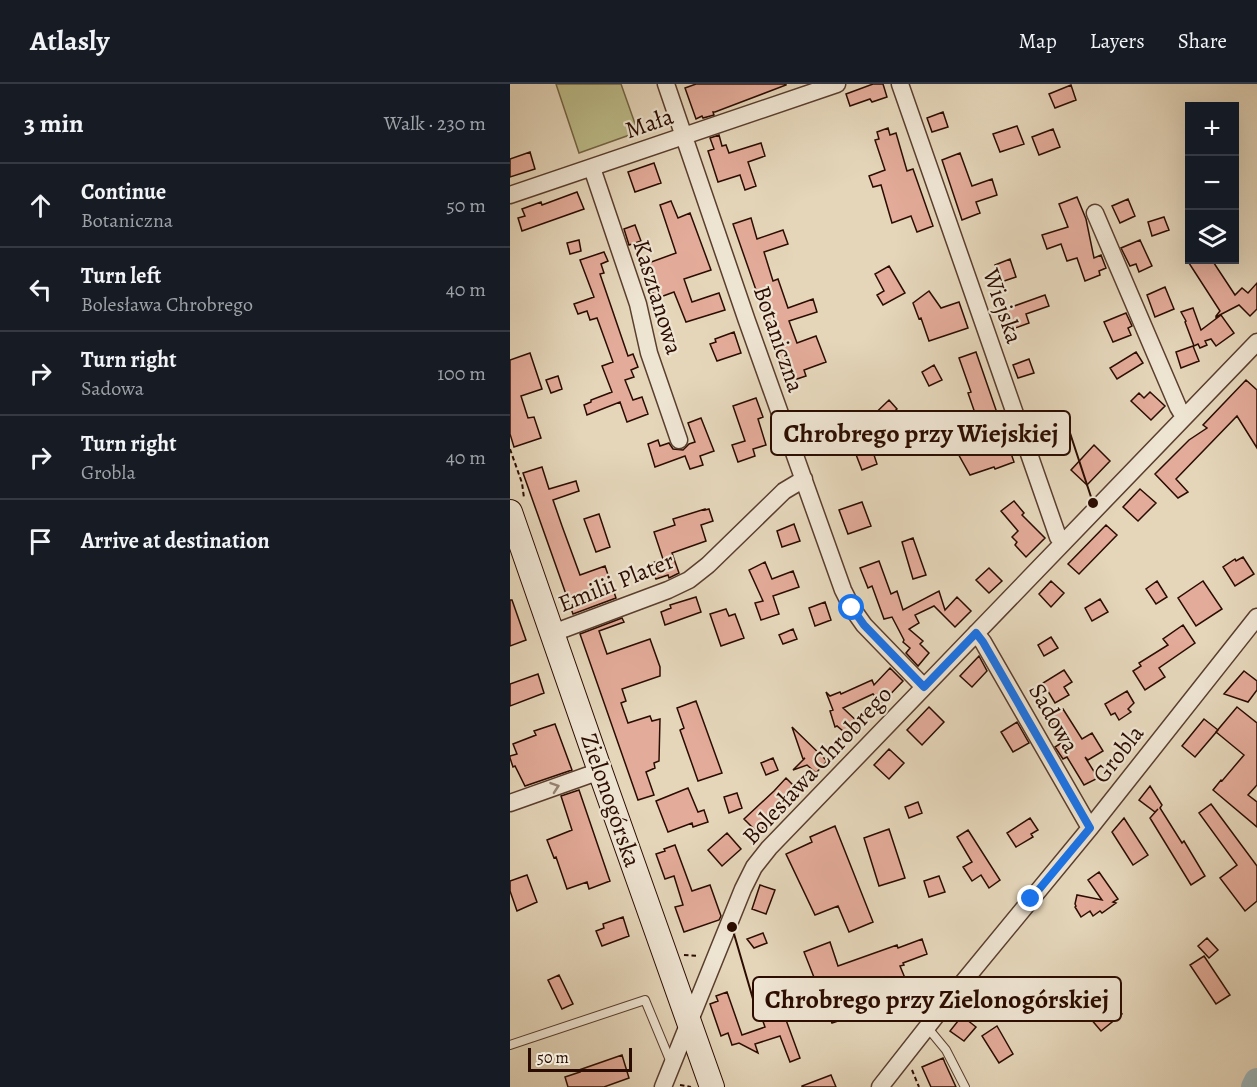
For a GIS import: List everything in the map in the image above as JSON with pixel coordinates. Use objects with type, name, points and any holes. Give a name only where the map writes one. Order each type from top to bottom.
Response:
[{"type":"street","name":"Botaniczna","points":[[666,84],[843,590],[864,625],[924,687]]},
{"type":"street","name":"Mała","points":[[510,195],[837,84]]},
{"type":"street","name":"Wiejska","points":[[900,84],[1058,537],[1063,543]]},
{"type":"street","name":"Kasztanowa","points":[[592,168],[638,304],[649,353],[679,440]]},
{"type":"street","points":[[1095,213],[1184,417]]},
{"type":"street","name":"Bolesława Chrobrego","points":[[663,1087],[754,867],[777,839],[1257,342]]},
{"type":"street","name":"Emilii Plater","points":[[553,633],[689,580],[708,565],[784,491],[804,479]]},
{"type":"street","name":"Zielonogórska","points":[[510,512],[712,1087]]},
{"type":"street","name":"Grobla","points":[[883,1086],[927,1027],[1090,828],[1257,617]]},
{"type":"street","name":"Sadowa","points":[[976,633],[1090,828]]},
{"type":"street","points":[[510,803],[600,771]]},
{"type":"street","points":[[675,981],[705,983]]},
{"type":"lane","points":[[510,1045],[645,1000],[672,1065]]},
{"type":"lane","points":[[927,1027],[946,1050],[965,1087]]},
{"type":"path","points":[[908,1063],[919,1087]]},
{"type":"green space","points":[[556,84],[621,84],[638,132],[579,153]]},
{"type":"building","points":[[696,84],[786,85],[713,112],[714,115],[696,119],[685,88]]},
{"type":"building","points":[[873,84],[883,84],[887,97],[872,102],[870,99],[850,106],[846,94]]},
{"type":"building","points":[[1071,85],[1076,100],[1055,108],[1049,94]]},
{"type":"building","points":[[943,112],[948,127],[932,132],[927,118]]},
{"type":"building","points":[[1017,126],[1024,144],[1000,152],[993,134]]},
{"type":"building","points":[[888,128],[890,135],[896,133],[907,171],[913,169],[933,226],[917,232],[911,216],[892,223],[881,185],[873,187],[869,176],[885,170],[875,140],[879,139],[877,132]]},
{"type":"building","points":[[1053,129],[1060,147],[1039,155],[1032,137]]},
{"type":"building","points":[[719,135],[722,146],[726,145],[729,153],[761,143],[765,156],[748,162],[756,186],[745,190],[740,175],[718,182],[708,151],[714,149],[710,138]]},
{"type":"building","points":[[530,152],[535,169],[510,177],[510,159]]},
{"type":"building","points":[[960,153],[972,186],[992,179],[997,195],[976,202],[980,213],[962,220],[942,160]]},
{"type":"building","points":[[654,163],[661,183],[635,192],[628,172]]},
{"type":"building","points":[[577,192],[584,209],[522,231],[518,218],[525,216],[522,209],[541,202],[542,205]]},
{"type":"building","points":[[1077,197],[1086,219],[1094,258],[1101,255],[1106,268],[1099,271],[1100,275],[1085,281],[1077,258],[1067,261],[1061,244],[1047,249],[1042,235],[1068,227],[1059,204]]},
{"type":"building","points":[[1128,199],[1135,216],[1120,223],[1112,206]]},
{"type":"building","points":[[671,201],[678,218],[690,213],[711,270],[684,279],[692,302],[719,293],[725,310],[686,322],[674,292],[655,299],[643,265],[676,253],[660,205]]},
{"type":"building","points":[[1164,217],[1169,230],[1152,236],[1148,222]]},
{"type":"building","points":[[751,218],[757,239],[783,230],[788,244],[764,252],[773,281],[778,279],[788,308],[813,299],[817,312],[789,321],[797,343],[816,336],[826,362],[804,370],[806,376],[788,382],[733,224]]},
{"type":"building","points":[[635,225],[641,241],[629,245],[624,229]]},
{"type":"building","points":[[579,240],[581,251],[570,254],[567,243]]},
{"type":"building","points":[[1140,240],[1152,266],[1139,272],[1136,264],[1130,266],[1121,248]]},
{"type":"building","points":[[604,252],[608,261],[601,264],[604,273],[600,274],[628,356],[633,354],[638,367],[631,370],[634,377],[625,380],[633,400],[642,397],[648,414],[627,422],[620,402],[587,415],[584,405],[612,392],[602,366],[613,362],[597,318],[590,320],[587,311],[578,314],[574,304],[594,297],[580,260]]},
{"type":"building","points":[[1010,259],[1016,277],[1001,282],[995,265]]},
{"type":"building","points":[[1190,264],[1215,264],[1235,295],[1242,288],[1248,293],[1257,283],[1257,309],[1250,316],[1239,305],[1216,317],[1220,311]]},
{"type":"building","points":[[889,266],[905,293],[883,305],[877,295],[884,291],[875,274]]},
{"type":"building","points":[[1165,287],[1174,309],[1155,317],[1147,295]]},
{"type":"building","points":[[929,291],[941,308],[959,302],[968,328],[929,341],[913,303]]},
{"type":"building","points":[[1045,295],[1049,306],[1026,314],[1029,323],[1010,330],[1003,310]]},
{"type":"building","points":[[1193,308],[1201,330],[1221,315],[1234,333],[1216,346],[1211,339],[1205,341],[1207,345],[1200,348],[1198,344],[1194,346],[1181,312]]},
{"type":"building","points":[[1126,313],[1132,326],[1128,328],[1131,335],[1113,342],[1104,322]]},
{"type":"building","points":[[734,332],[741,353],[717,361],[710,344],[716,342],[715,339]]},
{"type":"building","points":[[1193,346],[1199,361],[1181,368],[1176,352]]},
{"type":"building","points":[[976,352],[1014,462],[970,475],[947,434],[976,416],[968,393],[971,392],[959,358]]},
{"type":"building","points":[[1136,352],[1143,363],[1117,379],[1110,368]]},
{"type":"building","points":[[530,353],[542,389],[521,396],[528,418],[534,417],[541,438],[514,447],[510,434],[510,360]]},
{"type":"building","points":[[1029,359],[1034,373],[1018,378],[1013,365]]},
{"type":"building","points":[[934,365],[942,380],[929,386],[922,372]]},
{"type":"building","points":[[558,376],[562,389],[551,393],[546,380]]},
{"type":"building","points":[[1246,380],[1257,390],[1257,448],[1237,416],[1176,479],[1188,492],[1178,498],[1155,474],[1189,440],[1207,428],[1203,425]]},
{"type":"building","points":[[1150,392],[1165,406],[1151,420],[1131,401],[1139,393],[1144,398]]},
{"type":"building","points":[[756,398],[763,417],[758,419],[766,445],[753,449],[755,456],[738,462],[732,445],[745,441],[733,406]]},
{"type":"building","points":[[889,400],[897,409],[869,435],[861,427]]},
{"type":"building","points":[[701,418],[714,451],[700,456],[703,465],[690,469],[685,456],[655,467],[648,444],[658,440],[660,446],[669,443],[673,449],[683,450],[695,442],[688,423]]},
{"type":"building","points":[[1094,445],[1110,461],[1087,485],[1071,470]]},
{"type":"building","points":[[871,446],[877,464],[862,470],[855,452]]},
{"type":"building","points":[[542,467],[549,489],[576,481],[579,491],[553,500],[580,575],[605,566],[616,598],[573,614],[523,473]]},
{"type":"building","points":[[1140,489],[1156,503],[1138,521],[1123,507]]},
{"type":"building","points":[[1014,501],[1024,513],[1022,515],[1045,538],[1026,557],[1015,545],[1017,542],[1012,537],[1018,531],[1001,511]]},
{"type":"building","points":[[862,502],[871,526],[848,534],[839,510]]},
{"type":"building","points":[[709,509],[713,521],[701,525],[706,541],[672,553],[679,573],[669,578],[668,575],[656,579],[650,564],[663,559],[654,532],[675,525],[673,519]]},
{"type":"building","points":[[599,514],[610,547],[596,552],[584,519]]},
{"type":"building","points":[[794,524],[800,541],[782,547],[777,531]]},
{"type":"building","points":[[1106,525],[1117,535],[1079,574],[1068,564]]},
{"type":"building","points":[[913,538],[926,575],[913,579],[902,542]]},
{"type":"building","points":[[1243,557],[1254,574],[1235,586],[1223,567]]},
{"type":"building","points":[[879,561],[891,594],[897,591],[903,610],[939,591],[945,610],[957,597],[971,611],[955,627],[934,606],[915,615],[919,623],[909,629],[923,641],[920,644],[929,653],[918,666],[906,653],[910,648],[903,642],[892,617],[884,619],[872,586],[868,588],[860,568]]},
{"type":"building","points":[[765,562],[772,579],[793,571],[799,587],[773,596],[779,614],[761,620],[755,603],[763,601],[749,570]]},
{"type":"building","points":[[989,568],[1002,581],[989,593],[976,580]]},
{"type":"building","points":[[1051,581],[1064,593],[1051,607],[1039,594]]},
{"type":"building","points":[[1157,581],[1167,597],[1156,604],[1146,589]]},
{"type":"building","points":[[1203,581],[1222,609],[1196,626],[1178,598]]},
{"type":"building","points":[[696,597],[701,612],[665,625],[661,612],[671,608],[670,605]]},
{"type":"building","points":[[1100,599],[1108,612],[1092,621],[1085,608]]},
{"type":"building","points":[[510,600],[512,600],[526,640],[510,646]]},
{"type":"building","points":[[825,602],[831,620],[815,626],[809,608]]},
{"type":"building","points":[[726,609],[729,616],[735,614],[744,638],[721,646],[710,614]]},
{"type":"building","points":[[622,618],[624,622],[599,631],[607,654],[650,639],[660,667],[660,676],[622,689],[626,701],[621,703],[628,723],[650,716],[652,721],[660,719],[659,761],[654,763],[655,768],[646,772],[654,795],[638,800],[580,634]]},
{"type":"building","points":[[1183,625],[1195,643],[1159,668],[1165,677],[1145,690],[1133,671],[1141,666],[1139,663],[1168,645],[1163,639]]},
{"type":"building","points":[[793,629],[797,639],[783,644],[779,635]]},
{"type":"building","points":[[1051,637],[1058,648],[1044,656],[1038,645]]},
{"type":"building","points":[[979,656],[987,671],[972,687],[960,676]]},
{"type":"building","points":[[890,668],[903,681],[882,703],[873,694],[843,708],[861,725],[850,737],[837,726],[835,727],[830,711],[833,710],[826,692],[830,696],[840,692],[841,694],[872,680],[874,685]]},
{"type":"building","points":[[1064,670],[1072,682],[1064,687],[1069,695],[1055,703],[1043,683]]},
{"type":"building","points":[[1244,671],[1257,681],[1257,690],[1248,702],[1224,694]]},
{"type":"building","points":[[538,674],[544,693],[510,706],[510,684]]},
{"type":"building","points":[[1127,691],[1134,703],[1128,709],[1131,712],[1119,720],[1115,713],[1111,715],[1105,704]]},
{"type":"building","points":[[696,701],[722,773],[698,781],[680,730],[684,728],[677,708]]},
{"type":"building","points":[[929,707],[944,722],[922,745],[907,730]]},
{"type":"building","points":[[1237,707],[1257,723],[1257,785],[1248,795],[1257,802],[1257,827],[1213,790],[1244,755],[1216,732]]},
{"type":"building","points":[[1063,709],[1082,739],[1092,733],[1103,751],[1088,760],[1085,757],[1098,778],[1084,785],[1067,757],[1063,759],[1055,747],[1063,742],[1048,717]]},
{"type":"building","points":[[1204,719],[1218,730],[1195,757],[1182,746]]},
{"type":"building","points":[[1017,722],[1029,743],[1013,752],[1001,732]]},
{"type":"building","points":[[555,724],[572,770],[525,786],[510,758],[517,754],[513,744],[536,735],[534,731]]},
{"type":"building","points":[[792,727],[827,761],[816,773],[807,765],[793,770],[805,758],[803,759]]},
{"type":"building","points":[[889,749],[904,763],[889,779],[874,765]]},
{"type":"building","points":[[773,758],[778,770],[766,775],[761,763]]},
{"type":"building","points":[[786,778],[798,790],[758,833],[744,819]]},
{"type":"building","points":[[1150,786],[1162,805],[1160,808],[1182,843],[1184,841],[1205,876],[1191,885],[1150,818],[1158,809],[1155,812],[1139,800]]},
{"type":"building","points":[[688,788],[698,812],[704,810],[708,822],[693,827],[692,823],[668,832],[656,801]]},
{"type":"building","points":[[579,790],[610,881],[589,889],[587,882],[567,889],[556,857],[554,858],[547,840],[572,830],[561,796]]},
{"type":"building","points":[[737,793],[742,808],[729,813],[724,797]]},
{"type":"building","points":[[918,802],[922,813],[909,818],[905,807]]},
{"type":"building","points":[[1211,804],[1257,866],[1257,901],[1245,911],[1220,878],[1237,865],[1199,813]]},
{"type":"building","points":[[1030,818],[1038,830],[1031,834],[1033,837],[1016,847],[1007,833]]},
{"type":"building","points":[[1124,818],[1148,855],[1133,865],[1112,832]]},
{"type":"building","points":[[835,826],[873,922],[849,932],[838,906],[815,915],[786,854],[812,842],[810,837]]},
{"type":"building","points":[[889,829],[905,878],[879,886],[864,838]]},
{"type":"building","points":[[968,830],[1000,880],[989,888],[981,875],[972,881],[963,867],[972,862],[957,837]]},
{"type":"building","points":[[727,833],[741,849],[722,866],[708,850]]},
{"type":"building","points":[[675,845],[692,891],[710,885],[721,916],[719,920],[684,932],[675,907],[683,905],[674,876],[665,879],[656,854]]},
{"type":"building","points":[[1099,872],[1118,899],[1102,913],[1100,911],[1093,916],[1090,911],[1081,917],[1075,907],[1077,895],[1102,900],[1088,880]]},
{"type":"building","points":[[527,875],[537,902],[517,911],[510,891],[510,881]]},
{"type":"building","points":[[939,876],[945,892],[929,897],[924,881]]},
{"type":"building","points":[[760,885],[775,890],[766,914],[752,909]]},
{"type":"building","points":[[623,917],[629,936],[602,946],[596,931],[604,928],[603,924]]},
{"type":"building","points":[[763,933],[767,943],[754,948],[747,939]]},
{"type":"building","points":[[1207,938],[1218,950],[1209,958],[1198,946]]},
{"type":"building","points":[[922,939],[927,954],[900,966],[907,983],[898,986],[904,1004],[869,1016],[859,987],[836,995],[844,1019],[832,1023],[804,952],[830,942],[838,966],[897,945],[898,948]]},
{"type":"building","points":[[1204,956],[1230,995],[1216,1004],[1190,965]]},
{"type":"building","points":[[559,975],[573,1004],[562,1009],[548,980]]},
{"type":"building","points":[[727,992],[742,1035],[765,1027],[759,1010],[772,1006],[774,1012],[782,1009],[800,1058],[790,1062],[780,1036],[755,1044],[758,1053],[739,1043],[732,1045],[728,1033],[721,1036],[710,1004],[718,1001],[716,996]]},
{"type":"building","points":[[1111,1000],[1122,1014],[1101,1031],[1090,1018]]},
{"type":"building","points":[[962,1016],[976,1027],[964,1041],[950,1031]]},
{"type":"building","points":[[997,1026],[1013,1054],[999,1063],[982,1036]]},
{"type":"building","points":[[622,1055],[629,1078],[604,1087],[568,1087],[565,1077]]},
{"type":"building","points":[[943,1058],[956,1087],[931,1087],[922,1067]]},
{"type":"building","points":[[831,1075],[836,1087],[802,1087],[802,1086]]},
{"type":"waterway","points":[[1254,1087],[1257,1081]]},
{"type":"place","name":"Chrobrego przy Wiejskiej","points":[[1093,503]]},
{"type":"place","name":"Chrobrego przy Zielonogórskiej","points":[[732,927]]},
{"type":"route","points":[[852,608],[864,625],[924,687],[976,633],[983,642],[1090,828],[1031,899]]}]
